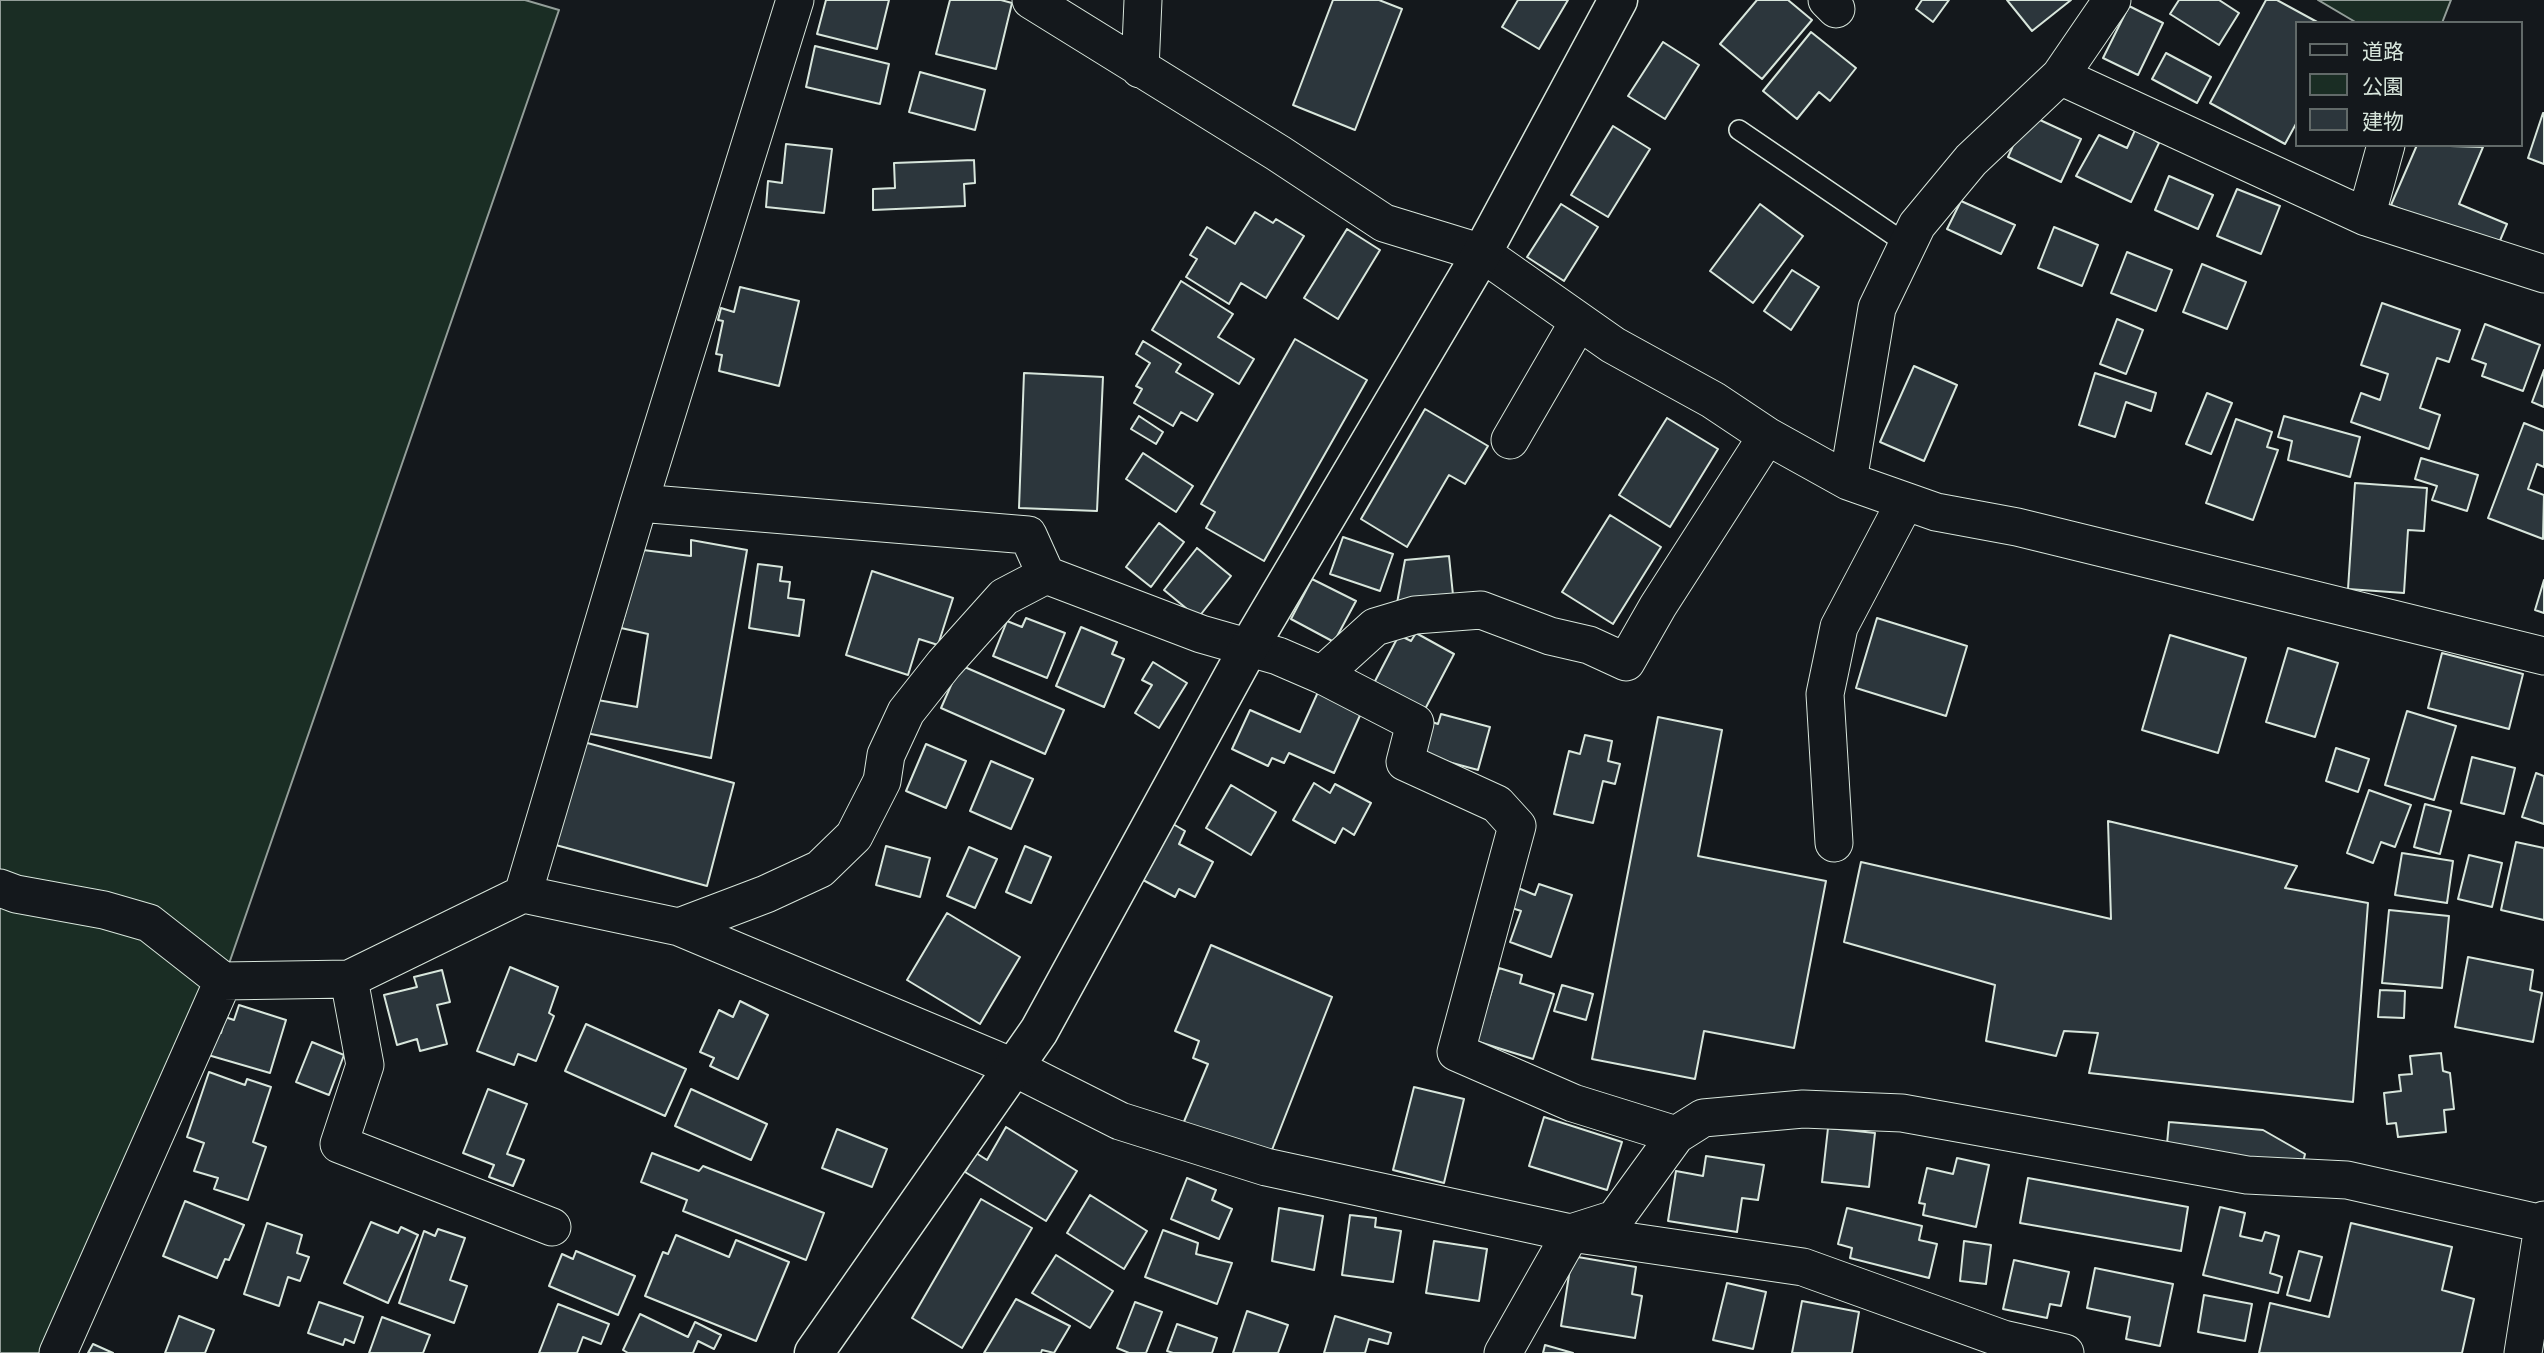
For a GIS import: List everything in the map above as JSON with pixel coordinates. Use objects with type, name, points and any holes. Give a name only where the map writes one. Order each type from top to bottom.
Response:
[{"type":"street","points":[[523,894],[639,503],[795,0]]},
{"type":"street","points":[[1031,0],[1278,153],[1384,223],[1482,253],[1613,345],[1713,400],[1767,436],[1848,481],[1936,512],[2017,527],[2544,656]]},
{"type":"street","points":[[1140,69],[1143,0]]},
{"type":"street","points":[[814,1353],[1039,1031],[1249,647],[1482,253],[1618,0]]},
{"type":"street","points":[[1848,481],[1877,308],[1917,225],[1971,160],[2060,76],[2112,0]]},
{"type":"street","points":[[2060,76],[2365,217],[2544,274]]},
{"type":"street","points":[[2365,217],[2385,147]]},
{"type":"street","points":[[1510,440],[1579,321]]},
{"type":"street","points":[[1322,676],[1375,627],[1415,615],[1480,610],[1550,636],[1589,645],[1626,662],[1658,606],[1767,436]]},
{"type":"street","points":[[1833,843],[1825,694],[1839,627],[1905,502]]},
{"type":"street","points":[[639,503],[1028,536],[1046,575],[1201,634],[1278,656],[1415,723],[1405,762],[1497,804],[1517,826],[1456,1052],[1573,1104],[1676,1135]]},
{"type":"street","points":[[679,927],[766,894],[820,869],[854,835],[882,781],[886,755],[906,712],[944,664],[1004,597],[1046,575]]},
{"type":"street","points":[[0,888],[16,894],[104,910],[149,923],[223,981],[349,979],[523,894],[679,927],[1013,1067],[1121,1121],[1266,1167],[1571,1233],[1804,1266],[1994,1345],[2065,1353]]},
{"type":"street","points":[[349,979],[365,1065],[339,1144],[552,1227]]},
{"type":"street","points":[[58,1353],[223,981]]},
{"type":"street","points":[[1503,1353],[1571,1233],[1615,1219],[1676,1135],[1703,1118],[1803,1109],[1902,1113],[2247,1175],[2347,1180],[2543,1222],[2539,1276],[2523,1353]]},
{"type":"lane","points":[[1739,130],[1908,245]]},
{"type":"green space","points":[[0,0],[525,0],[559,10],[223,981],[67,1353],[0,1353]]},
{"type":"green space","points":[[2318,0],[2451,0],[2443,21],[2354,21]]},
{"type":"building","points":[[826,0],[889,0],[877,49],[817,34]]},
{"type":"building","points":[[950,0],[1001,0],[1012,3],[996,69],[936,54]]},
{"type":"building","points":[[1333,0],[1379,0],[1402,9],[1355,130],[1293,105]]},
{"type":"building","points":[[1518,0],[1568,0],[1539,49],[1502,27]]},
{"type":"building","points":[[1757,0],[1788,0],[1812,20],[1762,79],[1720,44]]},
{"type":"building","points":[[1922,0],[1949,0],[1933,22],[1916,9]]},
{"type":"building","points":[[2007,0],[2071,0],[2032,31]]},
{"type":"building","points":[[2179,0],[2219,0],[2239,13],[2219,45],[2170,14]]},
{"type":"building","points":[[2266,0],[2277,0],[2315,21],[2296,21],[2296,124],[2285,144],[2210,103]]},
{"type":"building","points":[[2129,6],[2163,23],[2138,75],[2103,58]]},
{"type":"building","points":[[1811,32],[1856,68],[1830,101],[1819,92],[1797,119],[1763,91]]},
{"type":"building","points":[[1663,42],[1699,65],[1665,119],[1628,96]]},
{"type":"building","points":[[815,46],[889,64],[880,104],[806,87]]},
{"type":"building","points":[[2166,53],[2211,77],[2197,103],[2152,79]]},
{"type":"building","points":[[920,72],[985,90],[975,130],[909,112]]},
{"type":"building","points":[[2544,113],[2544,164],[2528,158]]},
{"type":"building","points":[[2027,114],[2081,139],[2061,182],[2008,157]]},
{"type":"building","points":[[1613,126],[1650,149],[1608,217],[1571,195]]},
{"type":"building","points":[[2136,128],[2159,143],[2131,202],[2076,176],[2099,135],[2127,148]]},
{"type":"building","points":[[786,144],[832,149],[824,213],[766,207],[768,181],[782,183]]},
{"type":"building","points":[[2416,147],[2483,147],[2459,204],[2507,224],[2496,250],[2391,205]]},
{"type":"building","points":[[974,160],[975,183],[964,184],[965,206],[873,210],[873,189],[895,188],[894,163]]},
{"type":"building","points":[[2169,176],[2213,195],[2198,229],[2155,210]]},
{"type":"building","points":[[2237,189],[2280,206],[2261,254],[2217,236]]},
{"type":"building","points":[[1961,201],[2015,225],[2001,254],[1947,229]]},
{"type":"building","points":[[1561,204],[1598,227],[1564,281],[1527,257]]},
{"type":"building","points":[[1760,204],[1803,236],[1753,303],[1710,271]]},
{"type":"building","points":[[1255,212],[1273,223],[1276,219],[1304,236],[1266,298],[1241,283],[1229,304],[1186,277],[1197,259],[1190,255],[1207,227],[1235,244]]},
{"type":"building","points":[[2054,227],[2098,245],[2082,286],[2038,268]]},
{"type":"building","points":[[1347,229],[1380,250],[1338,319],[1304,298]]},
{"type":"building","points":[[2127,252],[2172,270],[2156,311],[2111,293]]},
{"type":"building","points":[[2202,264],[2246,282],[2227,329],[2183,312]]},
{"type":"building","points":[[1792,270],[1819,287],[1791,330],[1764,311]]},
{"type":"building","points":[[1181,281],[1233,314],[1218,337],[1254,359],[1239,384],[1152,330]]},
{"type":"building","points":[[740,287],[799,301],[779,386],[719,371],[722,355],[716,354],[723,321],[718,320],[721,308],[734,312]]},
{"type":"building","points":[[2382,303],[2460,330],[2449,362],[2437,358],[2420,408],[2440,415],[2429,449],[2351,422],[2361,393],[2380,400],[2388,374],[2361,365]]},
{"type":"building","points":[[2117,319],[2143,330],[2126,374],[2100,364]]},
{"type":"building","points":[[2485,324],[2540,345],[2523,391],[2482,376],[2486,364],[2472,359]]},
{"type":"building","points":[[1295,339],[1367,380],[1264,561],[1206,528],[1215,512],[1201,504]]},
{"type":"building","points":[[1143,341],[1181,364],[1176,372],[1213,394],[1197,421],[1181,412],[1173,426],[1134,403],[1142,389],[1136,386],[1150,363],[1136,354]]},
{"type":"building","points":[[1914,366],[1957,385],[1924,461],[1880,442]]},
{"type":"building","points":[[2544,370],[2544,407],[2532,402]]},
{"type":"building","points":[[1024,373],[1103,377],[1097,511],[1019,508]]},
{"type":"building","points":[[2095,373],[2156,393],[2151,411],[2126,402],[2115,437],[2079,425]]},
{"type":"building","points":[[2207,393],[2232,403],[2211,454],[2186,444]]},
{"type":"building","points":[[1425,409],[1488,446],[1465,484],[1449,475],[1407,547],[1361,519]]},
{"type":"building","points":[[1139,416],[1163,432],[1156,444],[1131,429]]},
{"type":"building","points":[[2284,416],[2360,437],[2350,477],[2288,460],[2292,441],[2278,437]]},
{"type":"building","points":[[1667,418],[1718,449],[1670,527],[1619,495]]},
{"type":"building","points":[[2236,419],[2272,432],[2267,447],[2278,450],[2253,520],[2206,503]]},
{"type":"building","points":[[2524,423],[2544,431],[2544,467],[2537,464],[2528,489],[2544,495],[2543,539],[2488,518]]},
{"type":"building","points":[[1143,453],[1193,486],[1176,512],[1126,479]]},
{"type":"building","points":[[2421,458],[2478,475],[2467,511],[2432,500],[2437,486],[2415,479]]},
{"type":"building","points":[[2355,483],[2427,488],[2424,531],[2408,530],[2404,593],[2348,589]]},
{"type":"building","points":[[1610,515],[1661,547],[1613,624],[1562,592]]},
{"type":"building","points":[[1159,523],[1184,542],[1151,587],[1126,567]]},
{"type":"building","points":[[1343,537],[1393,554],[1380,591],[1330,574]]},
{"type":"building","points":[[691,540],[747,550],[711,758],[581,732],[592,699],[637,707],[648,634],[621,628],[643,550],[691,556]]},
{"type":"building","points":[[1197,548],[1231,576],[1198,618],[1164,590]]},
{"type":"building","points":[[1449,556],[1453,595],[1397,603],[1405,560]]},
{"type":"building","points":[[758,564],[782,567],[780,581],[790,582],[788,598],[804,600],[799,636],[749,628]]},
{"type":"building","points":[[872,571],[953,598],[938,645],[919,639],[908,675],[846,655]]},
{"type":"building","points":[[1312,579],[1356,601],[1334,642],[1291,619]]},
{"type":"building","points":[[2544,580],[2544,613],[2535,610]]},
{"type":"building","points":[[1026,618],[1065,633],[1047,678],[993,656],[1007,621],[1022,627]]},
{"type":"building","points":[[1877,618],[1967,646],[1946,716],[1856,688]]},
{"type":"building","points":[[1081,627],[1117,642],[1112,654],[1124,659],[1104,707],[1056,686]]},
{"type":"building","points":[[1416,633],[1454,654],[1423,713],[1373,685],[1399,635],[1411,641]]},
{"type":"building","points":[[2170,635],[2246,658],[2218,753],[2142,730]]},
{"type":"building","points":[[2288,648],[2338,663],[2315,737],[2266,722]]},
{"type":"building","points":[[2442,653],[2523,674],[2509,729],[2428,708]]},
{"type":"building","points":[[1153,662],[1187,683],[1159,728],[1135,713],[1152,685],[1142,680]]},
{"type":"building","points":[[960,665],[1064,710],[1045,754],[941,708]]},
{"type":"building","points":[[1318,692],[1362,711],[1334,773],[1289,753],[1284,763],[1272,758],[1268,766],[1232,749],[1250,710],[1300,732]]},
{"type":"building","points":[[2407,711],[2456,726],[2434,800],[2385,785]]},
{"type":"building","points":[[1441,714],[1490,727],[1478,770],[1419,754],[1429,721],[1438,724]]},
{"type":"building","points":[[1658,717],[1722,730],[1698,856],[1826,881],[1794,1048],[1704,1031],[1695,1079],[1592,1059]]},
{"type":"building","points":[[1585,735],[1612,741],[1608,761],[1620,764],[1615,784],[1603,781],[1593,823],[1554,814],[1569,751],[1580,754]]},
{"type":"building","points":[[580,741],[734,783],[707,886],[552,844]]},
{"type":"building","points":[[926,744],[966,761],[946,808],[906,791]]},
{"type":"building","points":[[2336,748],[2369,759],[2358,792],[2326,781]]},
{"type":"building","points":[[2472,757],[2515,768],[2504,814],[2461,803]]},
{"type":"building","points":[[991,761],[1033,779],[1011,829],[970,811]]},
{"type":"building","points":[[2536,773],[2544,776],[2544,824],[2522,817]]},
{"type":"building","points":[[1314,783],[1330,793],[1335,784],[1371,803],[1354,835],[1343,828],[1335,843],[1293,820]]},
{"type":"building","points":[[1231,785],[1276,812],[1251,855],[1206,828]]},
{"type":"building","points":[[2369,790],[2411,805],[2395,847],[2381,842],[2373,863],[2347,853]]},
{"type":"building","points":[[2425,804],[2451,811],[2440,854],[2414,847]]},
{"type":"building","points":[[2108,821],[2297,866],[2285,888],[2368,903],[2353,1102],[2089,1073],[2098,1033],[2064,1031],[2056,1056],[1986,1041],[1995,985],[1844,942],[1861,862],[2111,919]]},
{"type":"building","points":[[1173,824],[1185,831],[1179,844],[1213,862],[1195,897],[1179,889],[1175,897],[1143,880]]},
{"type":"building","points":[[2516,842],[2544,848],[2544,920],[2501,910]]},
{"type":"building","points":[[886,846],[930,858],[920,897],[876,885]]},
{"type":"building","points":[[1025,846],[1051,857],[1031,903],[1006,892]]},
{"type":"building","points":[[969,847],[997,859],[975,908],[947,896]]},
{"type":"building","points":[[2402,853],[2453,861],[2447,903],[2395,895]]},
{"type":"building","points":[[2469,855],[2502,863],[2492,907],[2458,899]]},
{"type":"building","points":[[1539,884],[1572,895],[1551,957],[1510,942],[1521,911],[1512,908],[1518,888],[1535,895]]},
{"type":"building","points":[[2389,910],[2449,916],[2442,988],[2382,983]]},
{"type":"building","points":[[947,913],[1020,957],[980,1024],[907,980]]},
{"type":"building","points":[[1211,945],[1332,997],[1270,1155],[1183,1124],[1208,1064],[1193,1058],[1199,1041],[1175,1031]]},
{"type":"building","points":[[2468,957],[2533,970],[2530,990],[2542,993],[2533,1042],[2455,1027]]},
{"type":"building","points":[[510,967],[558,987],[549,1013],[554,1016],[536,1061],[518,1054],[514,1065],[477,1051]]},
{"type":"building","points":[[1499,968],[1522,975],[1520,983],[1554,994],[1533,1059],[1476,1041]]},
{"type":"building","points":[[442,970],[450,1002],[437,1005],[447,1044],[420,1051],[417,1039],[397,1045],[384,995],[417,987],[414,977]]},
{"type":"building","points":[[1562,985],[1593,994],[1586,1020],[1554,1011]]},
{"type":"building","points":[[2380,990],[2405,991],[2404,1018],[2378,1017]]},
{"type":"building","points":[[740,1001],[768,1015],[738,1079],[710,1066],[714,1058],[700,1052],[719,1010],[733,1017]]},
{"type":"building","points":[[239,1005],[286,1020],[270,1073],[208,1055],[215,1031],[221,1033],[225,1017],[234,1020]]},
{"type":"building","points":[[586,1024],[686,1069],[665,1116],[565,1071]]},
{"type":"building","points":[[312,1042],[344,1055],[329,1095],[296,1082]]},
{"type":"building","points":[[2441,1053],[2443,1071],[2450,1073],[2454,1109],[2444,1110],[2446,1132],[2398,1137],[2396,1123],[2387,1124],[2384,1093],[2401,1091],[2399,1075],[2412,1074],[2410,1056]]},
{"type":"building","points":[[209,1072],[245,1085],[247,1079],[271,1087],[253,1142],[266,1147],[248,1200],[214,1189],[218,1178],[194,1171],[204,1143],[187,1137]]},
{"type":"building","points":[[1414,1087],[1464,1099],[1444,1183],[1393,1170]]},
{"type":"building","points":[[488,1089],[527,1104],[507,1154],[524,1160],[513,1186],[489,1177],[494,1165],[463,1153]]},
{"type":"building","points":[[691,1089],[767,1124],[751,1160],[675,1126]]},
{"type":"building","points":[[1544,1117],[1622,1142],[1607,1190],[1529,1166]]},
{"type":"building","points":[[2169,1122],[2263,1130],[2305,1154],[2302,1167],[2167,1144]]},
{"type":"building","points":[[1006,1127],[1077,1171],[1046,1221],[965,1172],[976,1153],[987,1160]]},
{"type":"building","points":[[1828,1128],[1875,1133],[1869,1187],[1822,1182]]},
{"type":"building","points":[[837,1129],[887,1149],[872,1187],[822,1168]]},
{"type":"building","points":[[652,1153],[699,1171],[703,1166],[824,1213],[806,1260],[683,1211],[687,1200],[641,1182]]},
{"type":"building","points":[[1706,1156],[1764,1165],[1758,1200],[1742,1198],[1737,1232],[1668,1221],[1676,1171],[1703,1176]]},
{"type":"building","points":[[1957,1158],[1989,1165],[1976,1227],[1923,1215],[1925,1204],[1919,1203],[1927,1168],[1953,1174]]},
{"type":"building","points":[[1187,1178],[1216,1190],[1212,1200],[1232,1209],[1219,1239],[1171,1219]]},
{"type":"building","points":[[2028,1178],[2188,1207],[2181,1251],[2020,1223]]},
{"type":"building","points":[[1090,1195],[1147,1231],[1124,1269],[1067,1233]]},
{"type":"building","points":[[981,1199],[1032,1228],[962,1348],[912,1318]]},
{"type":"building","points":[[185,1201],[244,1225],[229,1260],[225,1259],[217,1278],[163,1256]]},
{"type":"building","points":[[2220,1207],[2245,1213],[2240,1236],[2262,1241],[2265,1232],[2279,1236],[2270,1273],[2282,1277],[2278,1293],[2203,1275]]},
{"type":"building","points":[[1279,1208],[1323,1216],[1314,1270],[1272,1261]]},
{"type":"building","points":[[1847,1208],[1922,1226],[1919,1240],[1937,1244],[1929,1278],[1850,1258],[1852,1248],[1838,1244]]},
{"type":"building","points":[[1350,1215],[1376,1218],[1375,1227],[1401,1231],[1393,1282],[1342,1275]]},
{"type":"building","points":[[371,1222],[398,1233],[401,1227],[418,1235],[388,1303],[344,1283]]},
{"type":"building","points":[[267,1223],[302,1235],[297,1253],[309,1257],[300,1281],[288,1277],[279,1306],[244,1294]]},
{"type":"building","points":[[2351,1223],[2452,1247],[2442,1290],[2474,1299],[2462,1353],[2259,1353],[2270,1303],[2329,1317]]},
{"type":"building","points":[[438,1229],[465,1238],[450,1280],[467,1286],[454,1323],[399,1303],[424,1231],[435,1236]]},
{"type":"building","points":[[1163,1230],[1198,1243],[1196,1254],[1232,1263],[1217,1304],[1145,1277]]},
{"type":"building","points":[[676,1235],[729,1257],[736,1240],[789,1262],[756,1341],[645,1296],[663,1252],[668,1254]]},
{"type":"building","points":[[1434,1241],[1487,1249],[1479,1301],[1426,1293]]},
{"type":"building","points":[[1964,1241],[1991,1245],[1986,1284],[1960,1281]]},
{"type":"building","points":[[576,1251],[635,1276],[618,1315],[549,1286],[562,1254],[573,1259]]},
{"type":"building","points":[[2299,1251],[2322,1257],[2310,1301],[2287,1295]]},
{"type":"building","points":[[1056,1255],[1113,1291],[1090,1328],[1032,1293]]},
{"type":"building","points":[[1572,1256],[1636,1267],[1632,1294],[1642,1296],[1635,1338],[1561,1326]]},
{"type":"building","points":[[2014,1260],[2069,1272],[2061,1306],[2050,1304],[2047,1318],[2003,1309]]},
{"type":"building","points":[[2095,1268],[2173,1284],[2160,1346],[2126,1339],[2130,1317],[2087,1308]]},
{"type":"building","points":[[1727,1283],[1766,1292],[1753,1349],[1713,1340]]},
{"type":"building","points":[[2204,1295],[2252,1304],[2245,1341],[2198,1332]]},
{"type":"building","points":[[1016,1299],[1070,1326],[1054,1353],[1042,1350],[1041,1353],[984,1353]]},
{"type":"building","points":[[1802,1301],[1859,1312],[1852,1353],[1792,1353]]},
{"type":"building","points":[[319,1302],[363,1317],[354,1343],[345,1339],[343,1345],[308,1333]]},
{"type":"building","points":[[1135,1302],[1162,1312],[1146,1353],[1129,1353],[1117,1348]]},
{"type":"building","points":[[558,1304],[609,1324],[601,1344],[583,1337],[577,1353],[539,1353]]},
{"type":"building","points":[[1247,1311],[1288,1325],[1278,1353],[1233,1353]]},
{"type":"building","points":[[640,1314],[688,1337],[695,1322],[721,1335],[714,1349],[698,1341],[693,1353],[628,1353],[623,1350]]},
{"type":"building","points":[[179,1316],[214,1330],[205,1353],[165,1353]]},
{"type":"building","points":[[1335,1316],[1391,1333],[1388,1344],[1369,1339],[1365,1353],[1324,1353]]},
{"type":"building","points":[[382,1317],[430,1335],[423,1353],[369,1353]]},
{"type":"building","points":[[1177,1324],[1217,1338],[1212,1353],[1167,1351]]},
{"type":"building","points":[[93,1344],[113,1353],[88,1353]]},
{"type":"building","points":[[1545,1345],[1573,1353],[1543,1353]]}]
